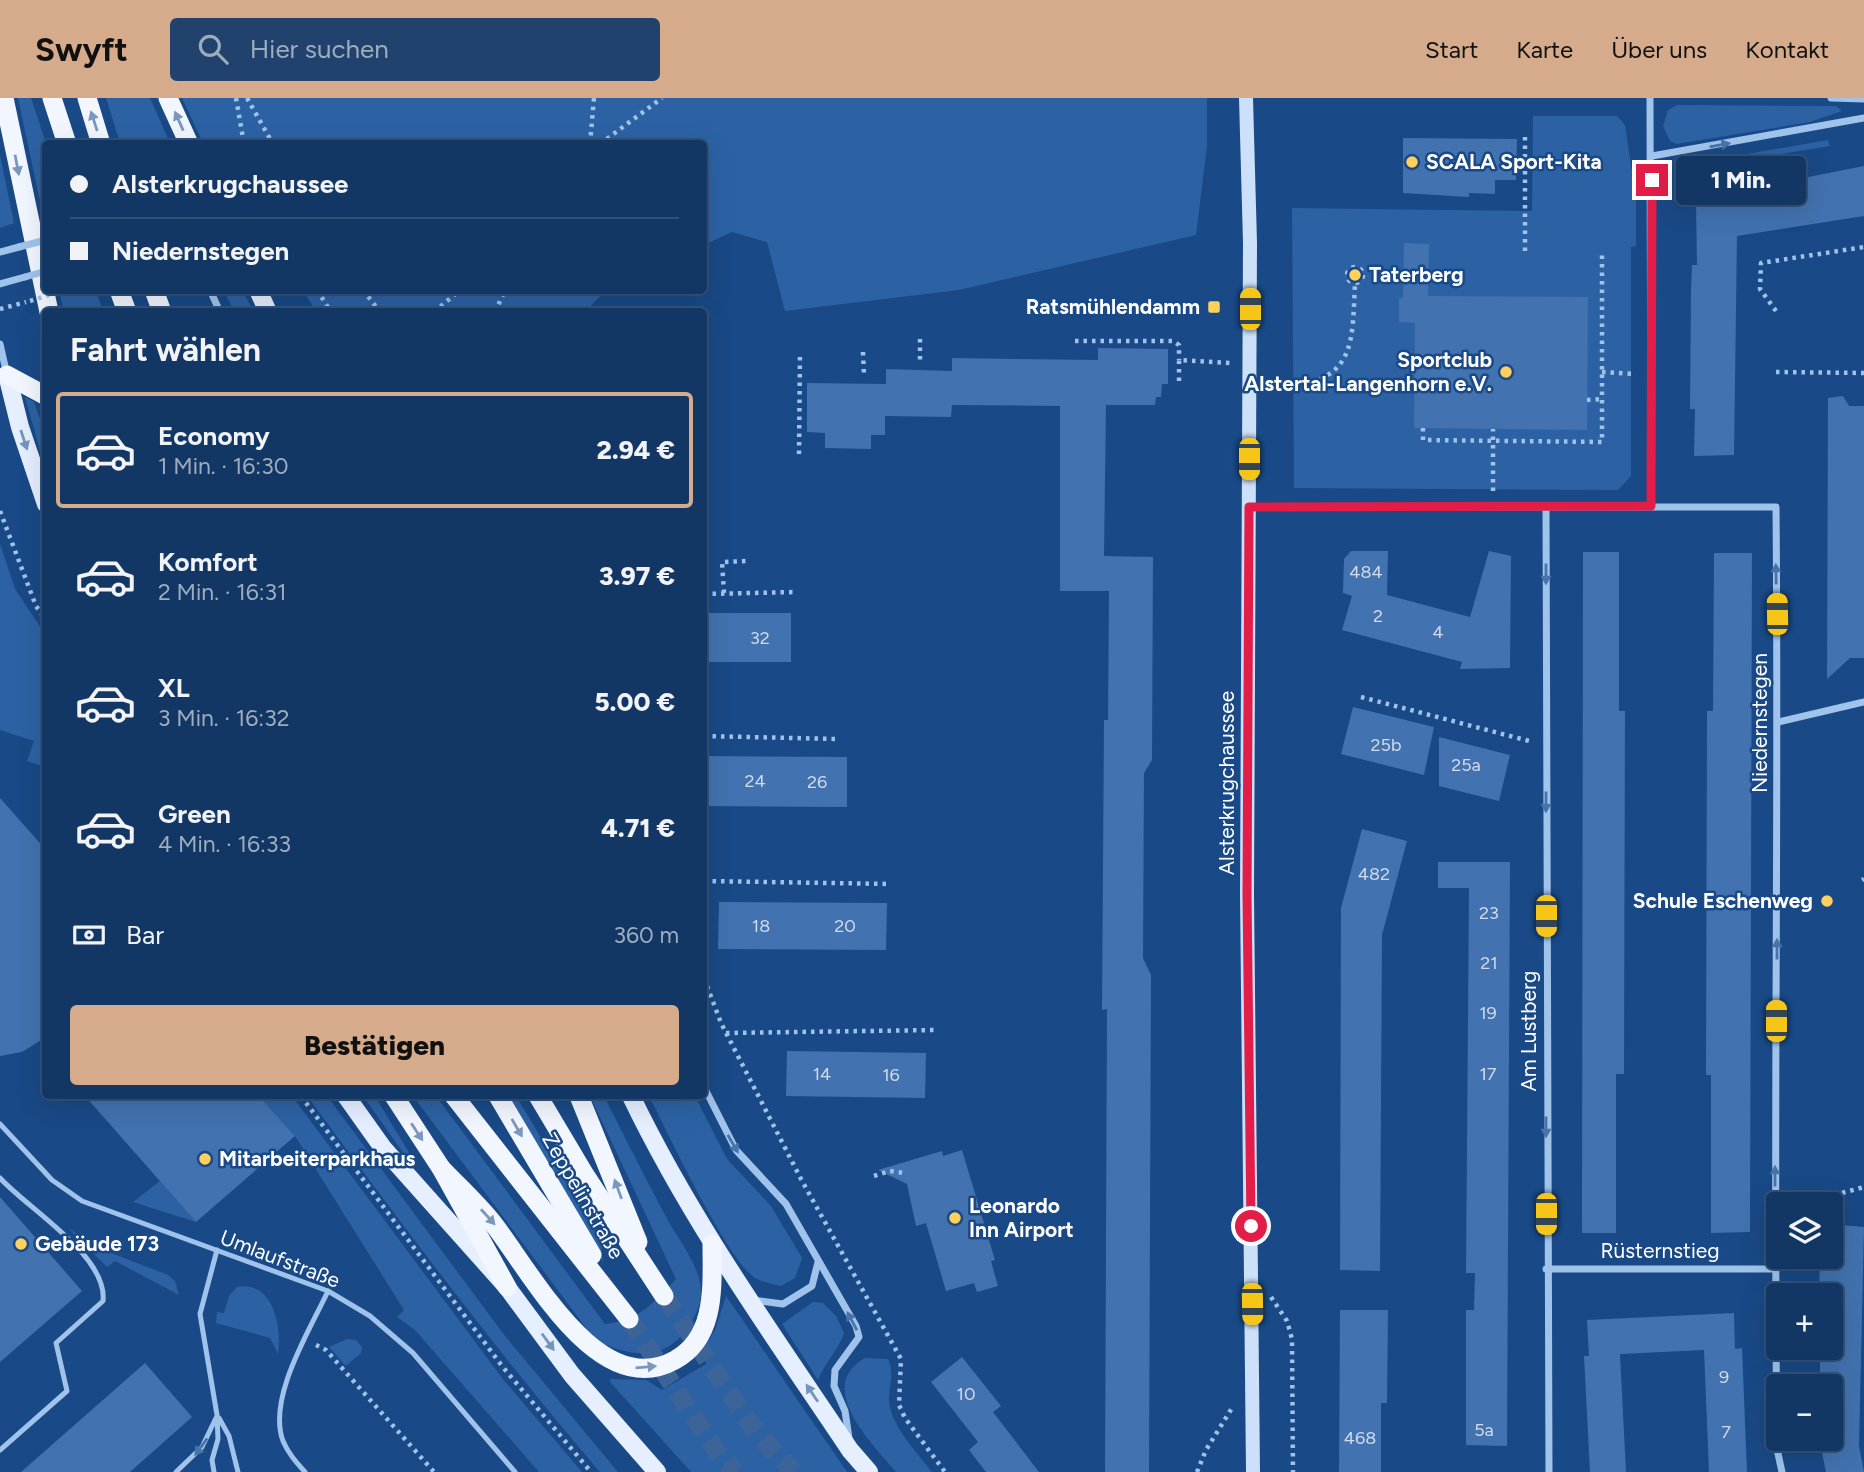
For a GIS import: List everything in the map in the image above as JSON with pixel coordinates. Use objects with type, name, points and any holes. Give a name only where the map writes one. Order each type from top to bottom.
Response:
[{"type":"highway","points":[[4,98],[42,279]]},
{"type":"highway","points":[[52,98],[66,140]]},
{"type":"highway","points":[[87,98],[100,140]]},
{"type":"highway","points":[[168,98],[187,140]]},
{"type":"highway","points":[[4,374],[42,394]]},
{"type":"highway","points":[[396,1099],[440,1168],[507,1287]]},
{"type":"highway","name":"Zeppelinstraße","points":[[456,1099],[629,1319],[500,1099]]},
{"type":"highway","name":"Zeppelinstraße","points":[[540,1099],[664,1296]]},
{"type":"highway","points":[[580,1099],[615,1180],[650,1276]]},
{"type":"highway","points":[[440,1168],[491,1220],[566,1323],[607,1359],[627,1368],[668,1364],[691,1347],[708,1318],[712,1302],[712,1244]]},
{"type":"main road","name":"Alsterkrugchaussee","points":[[1246,98],[1249,154],[1247,894],[1253,1471]]},
{"type":"main road","points":[[4,374],[42,492]]},
{"type":"main road","points":[[348,1099],[383,1148],[507,1287],[572,1375],[657,1472]]},
{"type":"main road","points":[[632,1099],[650,1136],[712,1244],[850,1450],[869,1472]]},
{"type":"street","points":[[1249,507],[1651,506],[1650,98]]},
{"type":"street","points":[[1831,98],[1864,99]]},
{"type":"street","points":[[1652,156],[1864,118]]},
{"type":"street","points":[[0,252],[42,241]]},
{"type":"street","points":[[0,284],[42,272]]},
{"type":"street","points":[[0,344],[4,374]]},
{"type":"street","name":"Am Lustberg","points":[[1546,506],[1546,1269],[1549,1472]]},
{"type":"street","name":"Niedernstegen","points":[[1651,506],[1776,507],[1778,722],[1775,1192]]},
{"type":"street","points":[[1778,722],[1864,702]]},
{"type":"street","points":[[707,1093],[736,1150],[756,1175],[776,1191],[859,1337],[835,1370],[834,1378],[834,1385],[845,1411],[850,1450]]},
{"type":"street","points":[[749,1300],[783,1304],[812,1286],[818,1262]]},
{"type":"street","name":"Rüsternstieg","points":[[1546,1269],[1766,1269]]},
{"type":"street","name":"Niedernstegen","points":[[1774,1269],[1777,1449],[1782,1472]]},
{"type":"lane","name":"Umlaufstraße","points":[[0,1124],[52,1180],[82,1201],[328,1291],[370,1316],[413,1353],[515,1472]]},
{"type":"lane","points":[[0,1178],[63,1234],[99,1275],[105,1288],[103,1301],[56,1343],[67,1391],[0,1450]]},
{"type":"lane","points":[[214,1472],[212,1460],[218,1439],[217,1415],[200,1326],[202,1301],[217,1250]]},
{"type":"lane","points":[[305,1472],[290,1456],[279,1422],[286,1383],[328,1291]]},
{"type":"lane","points":[[176,1472],[202,1447],[217,1415]]},
{"type":"lane","points":[[217,1415],[229,1436],[238,1472]]},
{"type":"path","points":[[236,98],[243,140]]},
{"type":"path","points":[[247,98],[271,140]]},
{"type":"path","points":[[590,140],[594,98]]},
{"type":"path","points":[[605,140],[662,98]]},
{"type":"path","points":[[1525,137],[1525,252]]},
{"type":"path","points":[[1776,311],[1760,289],[1761,263],[1864,247]]},
{"type":"path","points":[[1423,428],[1423,440],[1602,442],[1602,252]]},
{"type":"path","points":[[1287,386],[1315,383],[1341,364],[1354,333],[1355,283]]},
{"type":"path","points":[[0,309],[52,294]]},
{"type":"path","points":[[366,294],[377,308]]},
{"type":"path","points":[[439,308],[455,294]]},
{"type":"path","points":[[920,339],[920,362]]},
{"type":"path","points":[[1075,341],[1173,341],[1179,345],[1179,381]]},
{"type":"path","points":[[799,454],[800,352]]},
{"type":"path","points":[[863,352],[864,375]]},
{"type":"path","points":[[1179,360],[1249,364]]},
{"type":"path","points":[[1602,372],[1652,374]]},
{"type":"path","points":[[1776,372],[1864,373]]},
{"type":"path","points":[[1587,400],[1602,399]]},
{"type":"path","points":[[1493,429],[1493,506]]},
{"type":"path","points":[[0,511],[36,606],[42,614]]},
{"type":"path","points":[[723,593],[722,562],[748,561]]},
{"type":"path","points":[[707,593],[797,592]]},
{"type":"path","points":[[1361,697],[1546,745]]},
{"type":"path","points":[[707,736],[837,739]]},
{"type":"path","points":[[707,881],[891,884]]},
{"type":"path","points":[[707,986],[726,1033],[864,1297],[901,1359],[899,1405],[905,1418],[945,1472]]},
{"type":"path","points":[[726,1033],[935,1030]]},
{"type":"path","points":[[302,1099],[502,1366],[591,1472]]},
{"type":"path","points":[[874,1176],[890,1171],[905,1172]]},
{"type":"path","points":[[1843,1193],[1864,1187]]},
{"type":"path","points":[[1252,1281],[1276,1300],[1287,1321],[1292,1339],[1293,1472]]},
{"type":"path","points":[[306,1340],[326,1350],[434,1472]]},
{"type":"path","points":[[1197,1472],[1206,1450]]},
{"type":"shaded area","points":[[18,98],[31,98],[45,140],[42,140],[42,211]]},
{"type":"shaded area","points":[[106,98],[150,98],[169,140],[119,140]]},
{"type":"shaded area","points":[[182,98],[1207,98],[1207,146],[1196,235],[959,290],[785,311],[767,242],[732,232],[707,244],[707,140],[202,140]]},
{"type":"shaded area","points":[[1677,105],[1836,106],[1842,111],[1810,122],[1677,144],[1670,141],[1663,126],[1668,110]]},
{"type":"shaded area","name":"Sportclub Alstertal-Langenhorn e.V.","points":[[1533,116],[1617,116],[1625,125],[1636,199],[1636,246],[1631,247],[1631,476],[1618,490],[1294,488],[1292,208],[1532,211]]},
{"type":"shaded area","points":[[1828,140],[1830,146],[1676,171],[1678,166]]},
{"type":"shaded area","points":[[0,155],[14,223],[0,228]]},
{"type":"shaded area","points":[[60,294],[97,294],[102,308],[63,308]]},
{"type":"shaded area","points":[[226,294],[244,294],[252,308],[232,308]]},
{"type":"shaded area","points":[[305,294],[602,294],[589,308],[314,308]]},
{"type":"shaded area","points":[[25,397],[34,402],[42,425],[42,457]]},
{"type":"shaded area","points":[[0,544],[15,589],[42,630],[42,766],[27,761],[34,741],[0,730]]},
{"type":"shaded area","points":[[262,1099],[294,1099],[502,1378],[582,1472],[539,1472],[415,1330],[397,1317],[404,1310],[295,1136]]},
{"type":"shaded area","points":[[309,1099],[329,1099],[505,1336],[618,1472],[600,1472],[524,1380]]},
{"type":"shaded area","points":[[365,1099],[377,1099],[414,1161],[407,1158]]},
{"type":"shaded area","points":[[415,1099],[438,1099],[605,1324],[636,1315],[653,1303],[676,1279],[591,1099],[606,1099],[697,1271],[701,1298],[693,1319],[680,1337],[655,1352],[625,1351],[595,1340]]},
{"type":"shaded area","points":[[508,1099],[518,1099],[613,1258],[601,1246],[603,1262]]},
{"type":"shaded area","points":[[650,1099],[697,1099],[727,1159],[771,1206],[802,1258],[795,1278],[781,1286],[755,1278],[743,1266],[714,1222]]},
{"type":"shaded area","points":[[160,1181],[196,1222],[133,1202]]},
{"type":"shaded area","points":[[68,1228],[106,1251],[168,1275],[175,1281],[179,1295],[115,1261],[107,1267]]},
{"type":"shaded area","points":[[237,1287],[250,1287],[267,1298],[277,1320],[278,1354],[270,1338],[216,1323],[217,1312],[224,1313],[229,1296]]},
{"type":"shaded area","points":[[726,1296],[847,1472],[691,1472],[611,1383],[610,1379],[646,1380],[662,1390],[706,1364],[705,1346],[715,1330]]},
{"type":"shaded area","points":[[813,1302],[823,1303],[836,1316],[844,1333],[818,1380],[782,1324]]},
{"type":"shaded area","points":[[347,1339],[356,1340],[362,1347],[361,1353],[346,1366],[329,1347]]},
{"type":"shaded area","points":[[865,1358],[888,1359],[891,1371],[889,1401],[893,1416],[932,1472],[896,1472],[852,1415],[846,1399],[845,1384],[851,1370]]},
{"type":"building","points":[[1403,138],[1517,139],[1516,180],[1495,180],[1495,194],[1469,193],[1469,197],[1403,193]]},
{"type":"building","points":[[1864,166],[1864,216],[1737,236],[1734,455],[1694,456],[1695,409],[1690,409],[1692,265],[1697,265],[1696,201],[1758,192],[1757,187]]},
{"type":"building","points":[[1404,243],[1429,244],[1428,296],[1588,297],[1587,430],[1414,428],[1415,323],[1399,322],[1399,298],[1403,298]]},
{"type":"building","points":[[1098,348],[1168,349],[1168,384],[1162,384],[1161,397],[1156,397],[1155,405],[1106,405],[1104,556],[1153,557],[1152,760],[1144,773],[1143,958],[1151,975],[1149,1472],[1105,1472],[1107,1009],[1102,1010],[1104,720],[1108,720],[1109,591],[1060,591],[1060,406],[952,405],[951,417],[885,416],[885,435],[871,435],[871,449],[825,448],[825,433],[807,432],[807,383],[886,384],[886,369],[952,371],[952,358],[1098,360]]},
{"type":"building","points":[[1843,396],[1849,406],[1864,406],[1864,658],[1850,658],[1827,679],[1828,398]]},
{"type":"building","points":[[1351,551],[1388,551],[1387,595],[1470,617],[1489,551],[1511,556],[1510,668],[1460,669],[1462,662],[1342,630],[1352,596],[1343,593],[1344,559]]},
{"type":"building","points":[[1583,552],[1619,552],[1619,711],[1625,711],[1624,1074],[1616,1074],[1616,1233],[1582,1233]]},
{"type":"building","points":[[1714,553],[1752,553],[1750,1232],[1711,1233],[1711,1075],[1706,1075],[1707,711],[1713,711]]},
{"type":"building","points":[[707,613],[791,613],[791,662],[707,662]]},
{"type":"building","points":[[1353,707],[1434,727],[1424,775],[1341,754]]},
{"type":"building","points":[[1439,737],[1510,755],[1499,801],[1439,786]]},
{"type":"building","points":[[707,756],[847,757],[847,807],[707,806]]},
{"type":"building","points":[[0,798],[42,845],[42,1040],[22,1052],[0,1056]]},
{"type":"building","points":[[1362,829],[1407,841],[1382,935],[1380,1271],[1340,1270],[1341,908]]},
{"type":"building","points":[[1438,862],[1510,862],[1507,1446],[1466,1445],[1466,1310],[1474,1310],[1475,1273],[1466,1273],[1469,888],[1438,888]]},
{"type":"building","points":[[719,902],[887,903],[886,950],[718,949]]},
{"type":"building","points":[[787,1051],[926,1053],[925,1098],[786,1096]]},
{"type":"building","name":"Mitarbeiterparkhaus","points":[[88,1099],[262,1099],[295,1136],[196,1222]]},
{"type":"building","points":[[962,1150],[995,1260],[991,1261],[998,1286],[977,1292],[974,1283],[946,1291],[926,1223],[916,1226],[907,1184],[878,1170],[942,1151],[943,1156]]},
{"type":"building","name":"Gebäude 173","points":[[0,1197],[82,1291],[0,1362]]},
{"type":"building","points":[[1843,1225],[1864,1227],[1859,1446],[1864,1472],[1826,1472],[1822,1451],[1843,1451],[1843,1374],[1820,1374],[1820,1360],[1843,1360],[1843,1283],[1819,1283],[1820,1269],[1843,1269]]},
{"type":"building","points":[[1340,1310],[1388,1310],[1387,1403],[1381,1403],[1381,1472],[1339,1472]]},
{"type":"building","points":[[1734,1313],[1735,1349],[1742,1348],[1747,1472],[1709,1472],[1704,1350],[1620,1354],[1626,1472],[1590,1472],[1584,1356],[1589,1356],[1587,1320]]},
{"type":"building","points":[[962,1357],[1001,1406],[993,1412],[1039,1472],[986,1472],[969,1450],[978,1442],[931,1382]]},
{"type":"building","points":[[145,1363],[192,1417],[130,1472],[21,1472]]},
{"type":"tunnel","points":[[664,1296],[756,1432],[794,1472]]},
{"type":"tunnel","points":[[629,1319],[720,1456],[736,1472]]},
{"type":"place","name":"SCALA Sport-Kita","points":[[1412,162]]},
{"type":"place","name":"Taterberg","points":[[1355,275]]},
{"type":"place","name":"Ratsmühlendamm","points":[[1214,307]]},
{"type":"place","name":"Sportclub Alstertal-Langenhorn e.V.","points":[[1506,372]]},
{"type":"place","name":"Schule Eschenweg","points":[[1827,901]]},
{"type":"place","name":"Mitarbeiterparkhaus","points":[[205,1159]]},
{"type":"place","name":"Leonardo Inn Airport","points":[[955,1218]]},
{"type":"place","name":"Gebäude 173","points":[[21,1244]]},
{"type":"route","points":[[1251,1226],[1247,894],[1249,507],[1651,506],[1652,180]]}]
